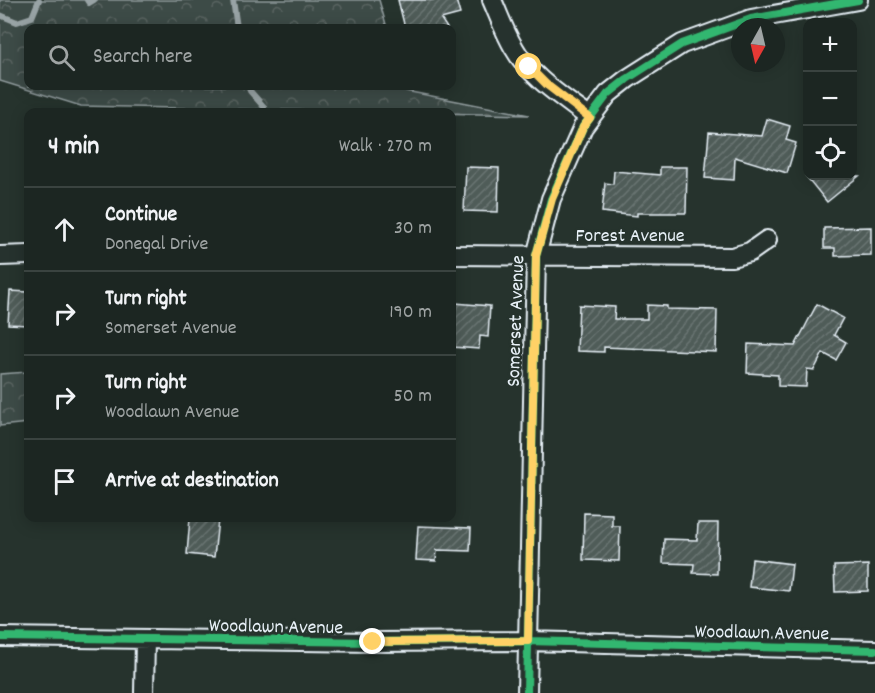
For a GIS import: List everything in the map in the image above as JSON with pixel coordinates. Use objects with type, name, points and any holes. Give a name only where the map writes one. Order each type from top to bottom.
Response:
[{"type":"street","points":[[492,0],[514,49],[547,85],[590,118]]},
{"type":"street","name":"Somerset Avenue","points":[[528,693],[536,256],[552,199],[583,127],[608,94],[682,44],[751,19],[810,4],[858,0]]},
{"type":"street","name":"Forest Avenue","points":[[456,255],[732,257],[750,252],[767,240]]},
{"type":"street","points":[[0,256],[24,255]]},
{"type":"street","name":"Woodlawn Avenue","points":[[0,637],[373,642],[528,641],[875,650]]},
{"type":"street","points":[[144,693],[145,639]]},
{"type":"green space","points":[[0,0],[379,0],[386,24],[24,24],[24,88],[0,81]]},
{"type":"green space","points":[[29,90],[406,90],[529,115],[456,114],[456,108],[81,106]]},
{"type":"green space","points":[[24,372],[24,423],[0,426],[0,374]]},
{"type":"building","points":[[398,0],[456,0],[460,14],[441,19],[444,24],[404,24]]},
{"type":"building","points":[[767,119],[790,126],[786,140],[796,143],[787,173],[735,157],[734,180],[705,178],[709,132],[762,136]]},
{"type":"building","points":[[466,167],[499,168],[498,212],[464,211]]},
{"type":"building","points":[[660,167],[687,167],[686,213],[637,213],[637,216],[602,212],[605,183],[613,184],[614,171],[660,175]]},
{"type":"building","points":[[809,180],[854,180],[827,202]]},
{"type":"building","points":[[871,227],[871,255],[835,256],[835,248],[824,248],[824,228]]},
{"type":"building","points":[[10,291],[24,292],[24,325],[8,324]]},
{"type":"building","points":[[456,303],[490,306],[488,337],[480,336],[479,349],[456,347]]},
{"type":"building","points":[[817,304],[843,318],[834,335],[846,342],[836,360],[823,353],[814,370],[807,369],[806,387],[778,386],[778,375],[747,373],[748,344],[795,346]]},
{"type":"building","points":[[579,305],[615,307],[614,319],[647,319],[647,305],[667,306],[667,309],[717,310],[716,352],[604,347],[604,352],[577,351]]},
{"type":"building","points":[[584,513],[612,514],[612,526],[620,526],[619,561],[583,560]]},
{"type":"building","points":[[190,522],[218,522],[214,557],[187,554]]},
{"type":"building","points":[[698,523],[718,523],[717,574],[693,573],[694,564],[663,563],[664,539],[697,540]]},
{"type":"building","points":[[418,526],[471,528],[470,551],[437,550],[436,561],[416,560]]},
{"type":"building","points":[[752,559],[792,564],[789,591],[749,587]]},
{"type":"building","points":[[868,565],[868,591],[835,592],[834,566]]},
{"type":"waterway","points":[[0,15],[17,22],[32,17],[39,0]]},
{"type":"waterway","points":[[87,0],[89,3],[94,0]]},
{"type":"waterway","points":[[233,0],[236,24]]},
{"type":"waterway","points":[[250,90],[264,107]]},
{"type":"cycle path","points":[[527,693],[536,256],[551,199],[583,127],[608,94],[682,44],[751,19],[858,0]]},
{"type":"cycle path","points":[[0,637],[373,642],[528,641],[875,650]]},
{"type":"route","points":[[373,642],[528,641],[536,256],[552,199],[583,127],[590,118],[547,85],[529,67]]}]
